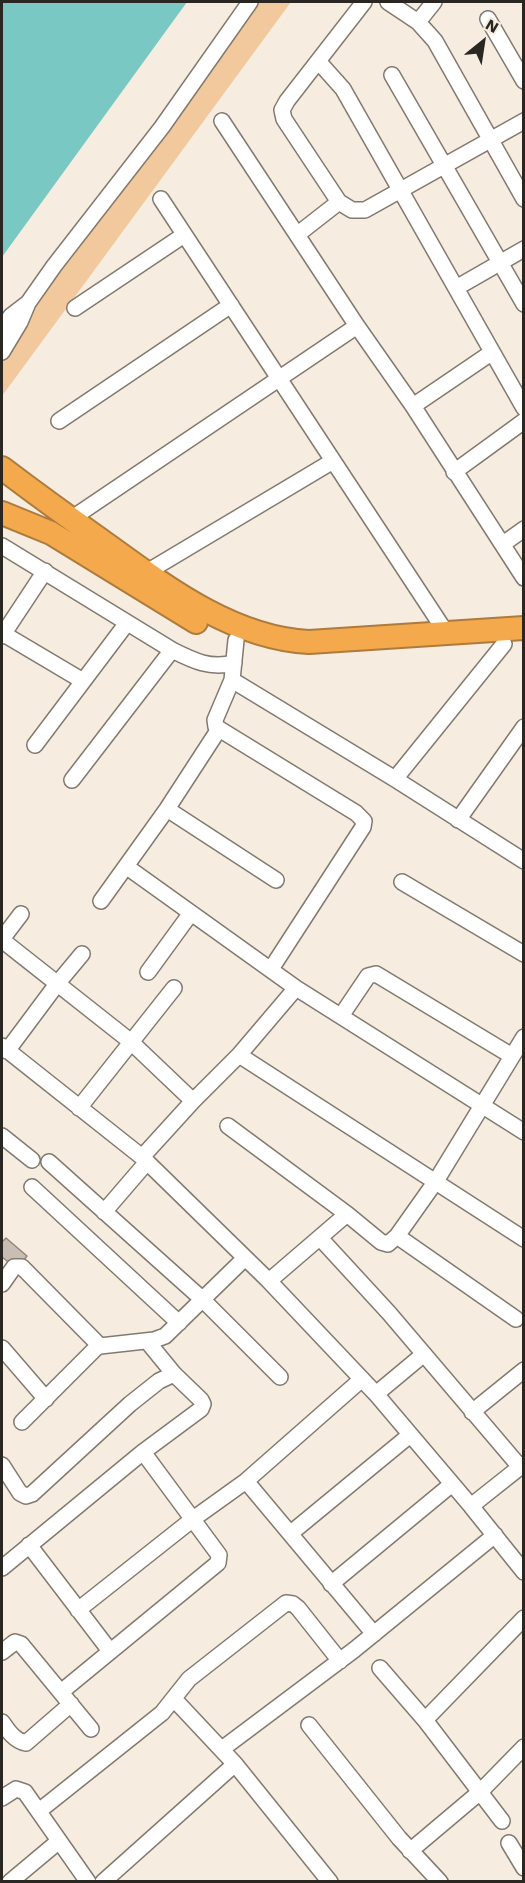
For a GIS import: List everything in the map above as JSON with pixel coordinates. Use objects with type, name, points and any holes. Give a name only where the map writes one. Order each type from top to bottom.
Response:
[{"type":"highway","points":[[2,468],[147,572],[196,604],[224,619],[269,636],[309,642],[524,628]]},
{"type":"highway","points":[[2,513],[51,533],[123,575],[188,617],[265,651],[289,657],[309,657],[514,644]]},
{"type":"street","points":[[2,351],[20,322],[28,303],[54,266],[162,127],[250,2]]},
{"type":"street","points":[[364,2],[282,110],[282,114],[339,202],[352,210],[359,211],[524,121]]},
{"type":"street","points":[[388,2],[418,22],[435,41],[524,199]]},
{"type":"street","points":[[418,22],[434,2]]},
{"type":"street","points":[[488,20],[524,81]]},
{"type":"street","points":[[318,61],[343,89],[524,408]]},
{"type":"street","points":[[392,75],[524,303]]},
{"type":"street","points":[[222,121],[357,326],[413,406],[524,578]]},
{"type":"street","points":[[161,200],[447,633]]},
{"type":"street","points":[[298,234],[339,202]]},
{"type":"street","points":[[75,308],[184,235]]},
{"type":"street","points":[[456,288],[524,249]]},
{"type":"street","points":[[2,328],[11,316],[28,303]]},
{"type":"street","points":[[60,422],[231,305]]},
{"type":"street","points":[[72,519],[357,326]]},
{"type":"street","points":[[413,406],[491,353]]},
{"type":"street","points":[[454,472],[524,421]]},
{"type":"street","points":[[147,572],[333,461]]},
{"type":"street","points":[[503,544],[524,529]]},
{"type":"street","points":[[2,546],[172,650],[204,664],[221,666],[234,663]]},
{"type":"street","points":[[45,572],[2,634],[83,681]]},
{"type":"street","points":[[35,745],[127,623]]},
{"type":"street","points":[[236,640],[232,680],[214,723],[219,729],[356,813],[364,821],[363,827],[272,969]]},
{"type":"street","points":[[395,779],[514,644]]},
{"type":"street","points":[[72,780],[172,650]]},
{"type":"street","points":[[232,680],[524,861]]},
{"type":"street","points":[[458,820],[524,727]]},
{"type":"street","points":[[101,902],[167,809],[219,729]]},
{"type":"street","points":[[167,809],[276,880]]},
{"type":"street","points":[[127,867],[296,988],[524,1132]]},
{"type":"street","points":[[402,882],[524,954]]},
{"type":"street","points":[[148,972],[191,913]]},
{"type":"street","points":[[21,914],[2,939],[130,1041],[193,1101]]},
{"type":"street","points":[[82,954],[4,1049],[144,1160],[269,1281],[376,1394],[524,1572]]},
{"type":"street","points":[[341,1016],[368,976],[376,974],[512,1056]]},
{"type":"street","points":[[79,1108],[174,988]]},
{"type":"street","points":[[104,1212],[193,1101],[239,1056],[296,988]]},
{"type":"street","points":[[228,1126],[381,1242],[388,1244],[397,1236],[436,1181],[524,1037]]},
{"type":"street","points":[[239,1056],[524,1239]]},
{"type":"street","points":[[2,1136],[32,1160]]},
{"type":"street","points":[[49,1162],[202,1299],[280,1377]]},
{"type":"street","points":[[32,1187],[179,1323]]},
{"type":"street","points":[[269,1281],[347,1214]]},
{"type":"street","points":[[397,1236],[516,1319]]},
{"type":"street","points":[[320,1238],[522,1466],[471,1506]]},
{"type":"street","points":[[22,1422],[91,1352],[100,1346],[147,1341],[165,1336],[245,1258]]},
{"type":"street","points":[[2,1284],[14,1268],[22,1267],[100,1346]]},
{"type":"street","points":[[2,1568],[143,1452],[201,1409],[203,1404],[201,1400],[174,1374],[147,1341]]},
{"type":"street","points":[[2,1348],[46,1399]]},
{"type":"street","points":[[376,1394],[424,1354]]},
{"type":"street","points":[[472,1412],[524,1370]]},
{"type":"street","points":[[2,1465],[20,1493],[26,1496],[32,1494],[130,1404],[159,1382],[174,1374]]},
{"type":"street","points":[[78,1610],[193,1519],[246,1481],[362,1379]]},
{"type":"street","points":[[291,1533],[410,1435]]},
{"type":"street","points":[[2,1722],[12,1735],[26,1743],[110,1651],[216,1567],[219,1555],[143,1452]]},
{"type":"street","points":[[246,1481],[374,1634]]},
{"type":"street","points":[[331,1584],[452,1484]]},
{"type":"street","points":[[222,1749],[340,1661],[495,1536]]},
{"type":"street","points":[[29,1545],[110,1651]]},
{"type":"street","points":[[39,1811],[162,1713],[189,1679],[286,1603],[298,1608],[340,1661]]},
{"type":"street","points":[[425,1720],[524,1618]]},
{"type":"street","points":[[2,1652],[13,1642],[19,1642],[91,1729]]},
{"type":"street","points":[[380,1668],[425,1720],[502,1821]]},
{"type":"street","points":[[174,1699],[235,1764],[330,1881]]},
{"type":"street","points":[[309,1725],[410,1851],[440,1881]]},
{"type":"street","points":[[410,1851],[480,1792],[524,1747]]},
{"type":"street","points":[[103,1881],[235,1764]]},
{"type":"street","points":[[2,1798],[10,1792],[20,1790],[25,1792],[88,1881]]},
{"type":"street","points":[[10,1881],[60,1840]]},
{"type":"street","points":[[509,1844],[524,1868]]},
{"type":"shaded area","points":[[243,2],[291,2],[2,396],[2,332]]},
{"type":"water","points":[[2,2],[187,2],[2,257]]},
{"type":"building","points":[[6,1238],[27,1256],[20,1265],[12,1265],[2,1257],[2,1242]]}]
